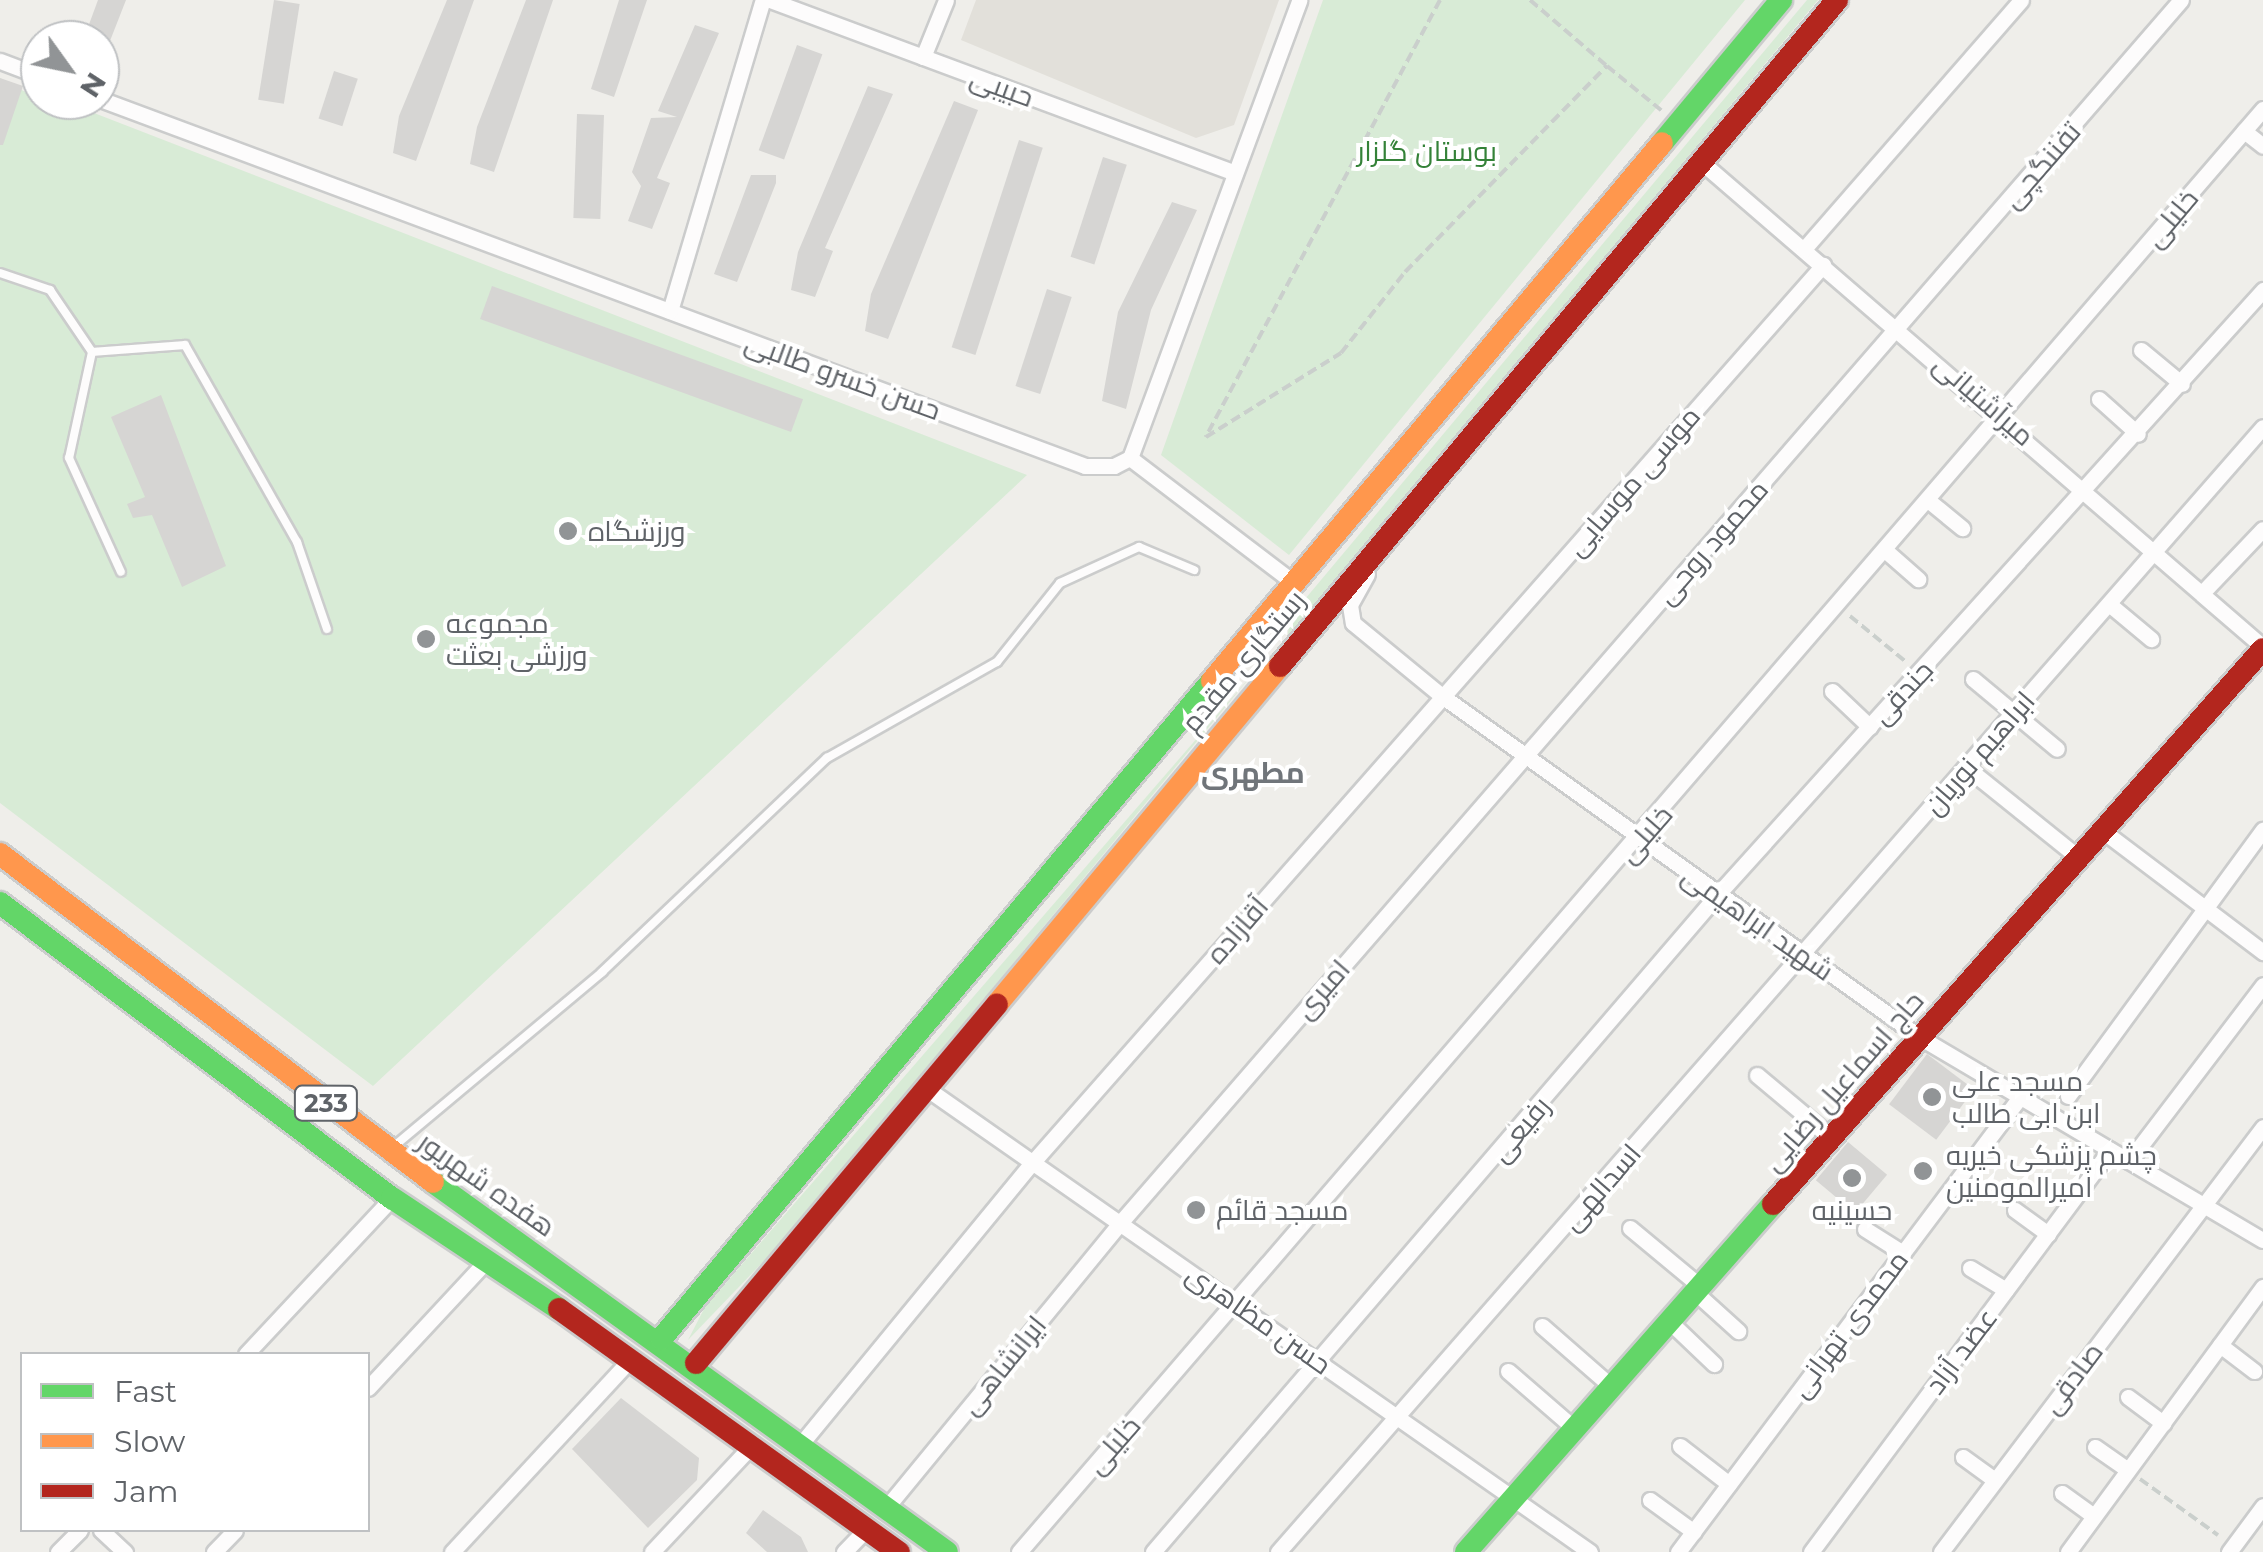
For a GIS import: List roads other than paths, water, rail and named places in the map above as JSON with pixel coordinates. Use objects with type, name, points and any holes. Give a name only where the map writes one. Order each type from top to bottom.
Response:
[{"type":"main road","name":"رستگاری مقدم","points":[[635,1362],[661,1339],[1781,0]]},
{"type":"main road","name":"رستگاری مقدم","points":[[676,1387],[1699,160],[1838,0]]},
{"type":"main road","points":[[1254,630],[1286,656]]},
{"type":"main road","name":"حاج اسماعیل رضایی","points":[[1466,1552],[2263,648]]},
{"type":"main road","name":"هفده شهریور","points":[[0,854],[388,1151],[696,1363],[947,1552]]},
{"type":"main road","name":"233","points":[[0,903],[392,1198],[676,1387],[899,1552]]},
{"type":"street","name":"حبیبی","points":[[766,0],[801,6],[923,57],[1235,173]]},
{"type":"street","points":[[670,311],[766,0]]},
{"type":"street","points":[[923,57],[946,0]]},
{"type":"street","points":[[1294,583],[1130,458],[1299,0]]},
{"type":"street","points":[[1804,249],[2021,0]]},
{"type":"street","name":"تفننگچی","points":[[1900,329],[2182,0]]},
{"type":"street","name":"حسن خسرو طالبی","points":[[120,106],[1085,466],[1130,458]]},
{"type":"street","name":"خلیلی","points":[[1019,1552],[1640,839],[2263,109]]},
{"type":"street","points":[[2244,131],[2263,146]]},
{"type":"street","name":"میرآشتیانی","points":[[1699,160],[2002,415],[2263,648]]},
{"type":"street","name":"موسی موسایی","points":[[1442,696],[1823,265]]},
{"type":"street","name":"جندقی","points":[[1718,894],[2088,492],[2263,290]]},
{"type":"street","name":"محمود روحی","points":[[1525,756],[1900,329]]},
{"type":"street","points":[[2141,350],[2182,384]]},
{"type":"street","points":[[2098,399],[2138,434]]},
{"type":"street","name":"ابراهیم نوریان","points":[[1802,954],[2262,430]]},
{"type":"street","points":[[1929,501],[1962,528]]},
{"type":"street","points":[[2202,593],[2263,529]]},
{"type":"street","name":"شهید ابراهیمی","points":[[1385,539],[1350,615],[1442,696],[1921,1038],[2263,1240]]},
{"type":"street","points":[[1886,552],[1918,579]]},
{"type":"street","points":[[2109,604],[2150,639]]},
{"type":"street","points":[[1974,679],[2058,750]]},
{"type":"street","points":[[1832,692],[1870,727]]},
{"type":"street","name":"آقازاده","points":[[800,1445],[1032,1163],[1442,696]]},
{"type":"street","name":"امیری","points":[[1120,1223],[1525,756]]},
{"type":"street","points":[[1966,767],[2079,858]]},
{"type":"street","points":[[2068,1096],[2263,830]]},
{"type":"street","points":[[2103,831],[2263,952]]},
{"type":"street","name":"رفیعی","points":[[1153,1552],[1322,1364],[1718,894]]},
{"type":"street","name":"اسدالهی","points":[[1278,1552],[1400,1419],[1802,954]]},
{"type":"street","points":[[2129,1161],[2263,985]]},
{"type":"street","points":[[1757,1075],[1832,1138]]},
{"type":"street","name":"حسن مظاهری","points":[[926,1088],[1590,1552]]},
{"type":"street","name":"محمدی تهرانی","points":[[1678,1552],[2020,1097]]},
{"type":"street","name":"صادقی","points":[[1941,1552],[2263,1127]]},
{"type":"street","name":"عضد آزاد","points":[[1811,1552],[2110,1150]]},
{"type":"street","points":[[248,1352],[392,1198]]},
{"type":"street","points":[[2015,1210],[2048,1234]]},
{"type":"street","name":"ایرانشاهی","points":[[886,1508],[1120,1223]]},
{"type":"street","points":[[1630,1228],[1738,1331]]},
{"type":"street","points":[[1865,1229],[1903,1252]]},
{"type":"street","points":[[370,1386],[486,1261]]},
{"type":"street","points":[[1970,1268],[2006,1290]]},
{"type":"street","points":[[2068,1552],[2263,1287]]},
{"type":"street","points":[[1670,1322],[1714,1364]]},
{"type":"street","points":[[1542,1326],[1612,1387]]},
{"type":"street","points":[[2220,1345],[2254,1371]]},
{"type":"street","points":[[452,1552],[635,1362]]},
{"type":"street","points":[[1508,1371],[1576,1429]]},
{"type":"street","points":[[2128,1397],[2163,1423]]},
{"type":"street","points":[[652,1552],[753,1444]]},
{"type":"street","points":[[1680,1446],[1729,1484]]},
{"type":"street","points":[[2094,1446],[2128,1470]]},
{"type":"street","points":[[1963,1458],[1995,1480]]},
{"type":"street","points":[[2062,1494],[2094,1516]]},
{"type":"street","points":[[1650,1500],[1694,1532]]},
{"type":"street","points":[[2231,1549],[2263,1506]]},
{"type":"street","points":[[844,1552],[867,1528]]},
{"type":"street","points":[[58,1552],[78,1532]]},
{"type":"street","points":[[103,1532],[125,1552]]},
{"type":"street","points":[[214,1552],[233,1532]]},
{"type":"lane","points":[[0,272],[50,290],[92,352],[69,458],[122,572]]},
{"type":"lane","points":[[92,352],[185,344],[297,542],[327,629]]},
{"type":"lane","points":[[388,1151],[602,972],[827,758],[997,662],[1060,583],[1139,547],[1194,570]]},
{"type":"place","name":"ورزشگاه","points":[[568,531]]},
{"type":"place","name":"مجموعه ورزشی بعثت","points":[[426,639]]},
{"type":"place","name":"مسجد علی ابن ابی طالب","points":[[1932,1097]]},
{"type":"place","name":"چشم پزشکی خیریه امیرالمومنین","points":[[1923,1171]]},
{"type":"place","name":"حسینیه","points":[[1852,1178]]},
{"type":"place","name":"مسجد قائم","points":[[1196,1210]]},
{"type":"district","name":"مطهری","points":[[1253,773]]},
{"type":"park label","name":"بوستان گلزار","points":[[1427,151]]}]
